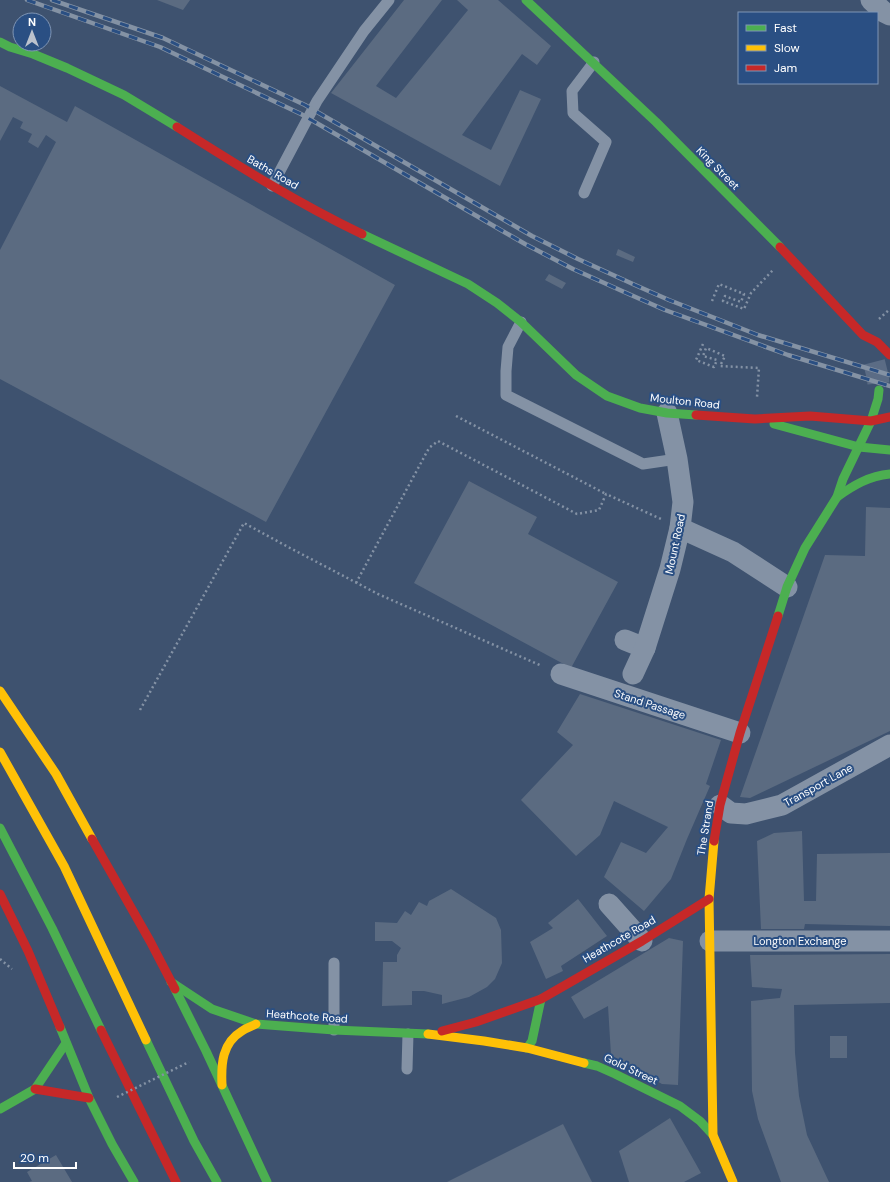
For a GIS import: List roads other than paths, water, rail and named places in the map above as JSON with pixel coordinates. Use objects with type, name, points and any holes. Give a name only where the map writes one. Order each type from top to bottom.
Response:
[{"type":"main road","name":"King Street","points":[[526,0],[594,62],[714,180],[787,254],[863,335],[877,342],[890,355]]},
{"type":"main road","name":"Baths Road","points":[[0,42],[67,68],[124,95],[272,186],[343,225],[468,284],[497,303],[521,322]]},
{"type":"main road","name":"Baths Road","points":[[0,49],[10,47]]},
{"type":"main road","name":"Moulton Road","points":[[521,322],[576,376],[607,396],[640,408],[667,413],[756,420],[810,416],[871,421],[890,417]]},
{"type":"main road","points":[[863,335],[869,348]]},
{"type":"main road","points":[[837,498],[843,479],[871,421],[878,399],[879,390]]},
{"type":"main road","name":"Moulton Road","points":[[756,420],[859,447],[890,450]]},
{"type":"main road","points":[[837,498],[860,482],[878,474],[890,474]]},
{"type":"main road","name":"The Strand","points":[[733,1182],[713,1135],[709,899],[713,848],[720,805],[740,733],[787,587],[805,548],[837,498]]},
{"type":"main road","points":[[0,691],[56,774],[150,941],[222,1085],[267,1182]]},
{"type":"main road","points":[[0,752],[64,866],[191,1134],[217,1182]]},
{"type":"main road","points":[[0,828],[52,928],[118,1066],[176,1182]]},
{"type":"main road","points":[[0,894],[28,951],[89,1098],[112,1144],[134,1182]]},
{"type":"main road","name":"Heathcote Road","points":[[429,1034],[476,1022],[541,999],[642,941],[709,899]]},
{"type":"main road","name":"Heathcote Road","points":[[171,982],[212,1009],[256,1024],[334,1030],[429,1034],[527,1048]]},
{"type":"main road","points":[[527,1048],[532,1041],[541,999]]},
{"type":"main road","name":"Heathcote Road","points":[[222,1085],[221,1064],[224,1053],[230,1041],[240,1032],[256,1024]]},
{"type":"main road","points":[[0,1108],[35,1089],[66,1043]]},
{"type":"main road","name":"Gold Street","points":[[527,1048],[597,1066],[615,1074],[680,1106],[700,1121],[713,1135]]},
{"type":"main road","points":[[35,1089],[89,1098]]},
{"type":"street","points":[[871,0],[884,12],[890,15]]},
{"type":"street","name":"Mount Road","points":[[633,674],[645,648],[670,569],[680,528],[683,502],[677,459],[667,413]]},
{"type":"street","points":[[680,528],[733,552],[787,587]]},
{"type":"street","points":[[625,640],[645,648]]},
{"type":"street","name":"Stand Passage","points":[[561,674],[740,733]]},
{"type":"street","name":"Transport Lane","points":[[720,805],[731,813],[746,814],[782,805],[890,745]]},
{"type":"street","points":[[609,904],[642,941]]},
{"type":"street","name":"Longton Exchange","points":[[710,941],[890,941]]},
{"type":"lane","points":[[272,186],[317,101],[364,31],[389,0]]},
{"type":"lane","points":[[584,193],[606,142],[573,113],[572,91],[594,62]]},
{"type":"lane","points":[[521,322],[508,347],[506,395],[643,464],[677,459]]},
{"type":"lane","points":[[334,963],[334,1030]]},
{"type":"lane","points":[[407,1070],[408,1034]]},
{"type":"tunnel","points":[[874,362],[879,390]]},
{"type":"railway","points":[[27,0],[160,47],[301,114],[525,244],[573,269],[631,295],[665,310],[788,355],[890,386]]},
{"type":"railway","points":[[52,0],[163,38],[305,105],[532,236],[635,285],[758,335],[890,375]]}]
